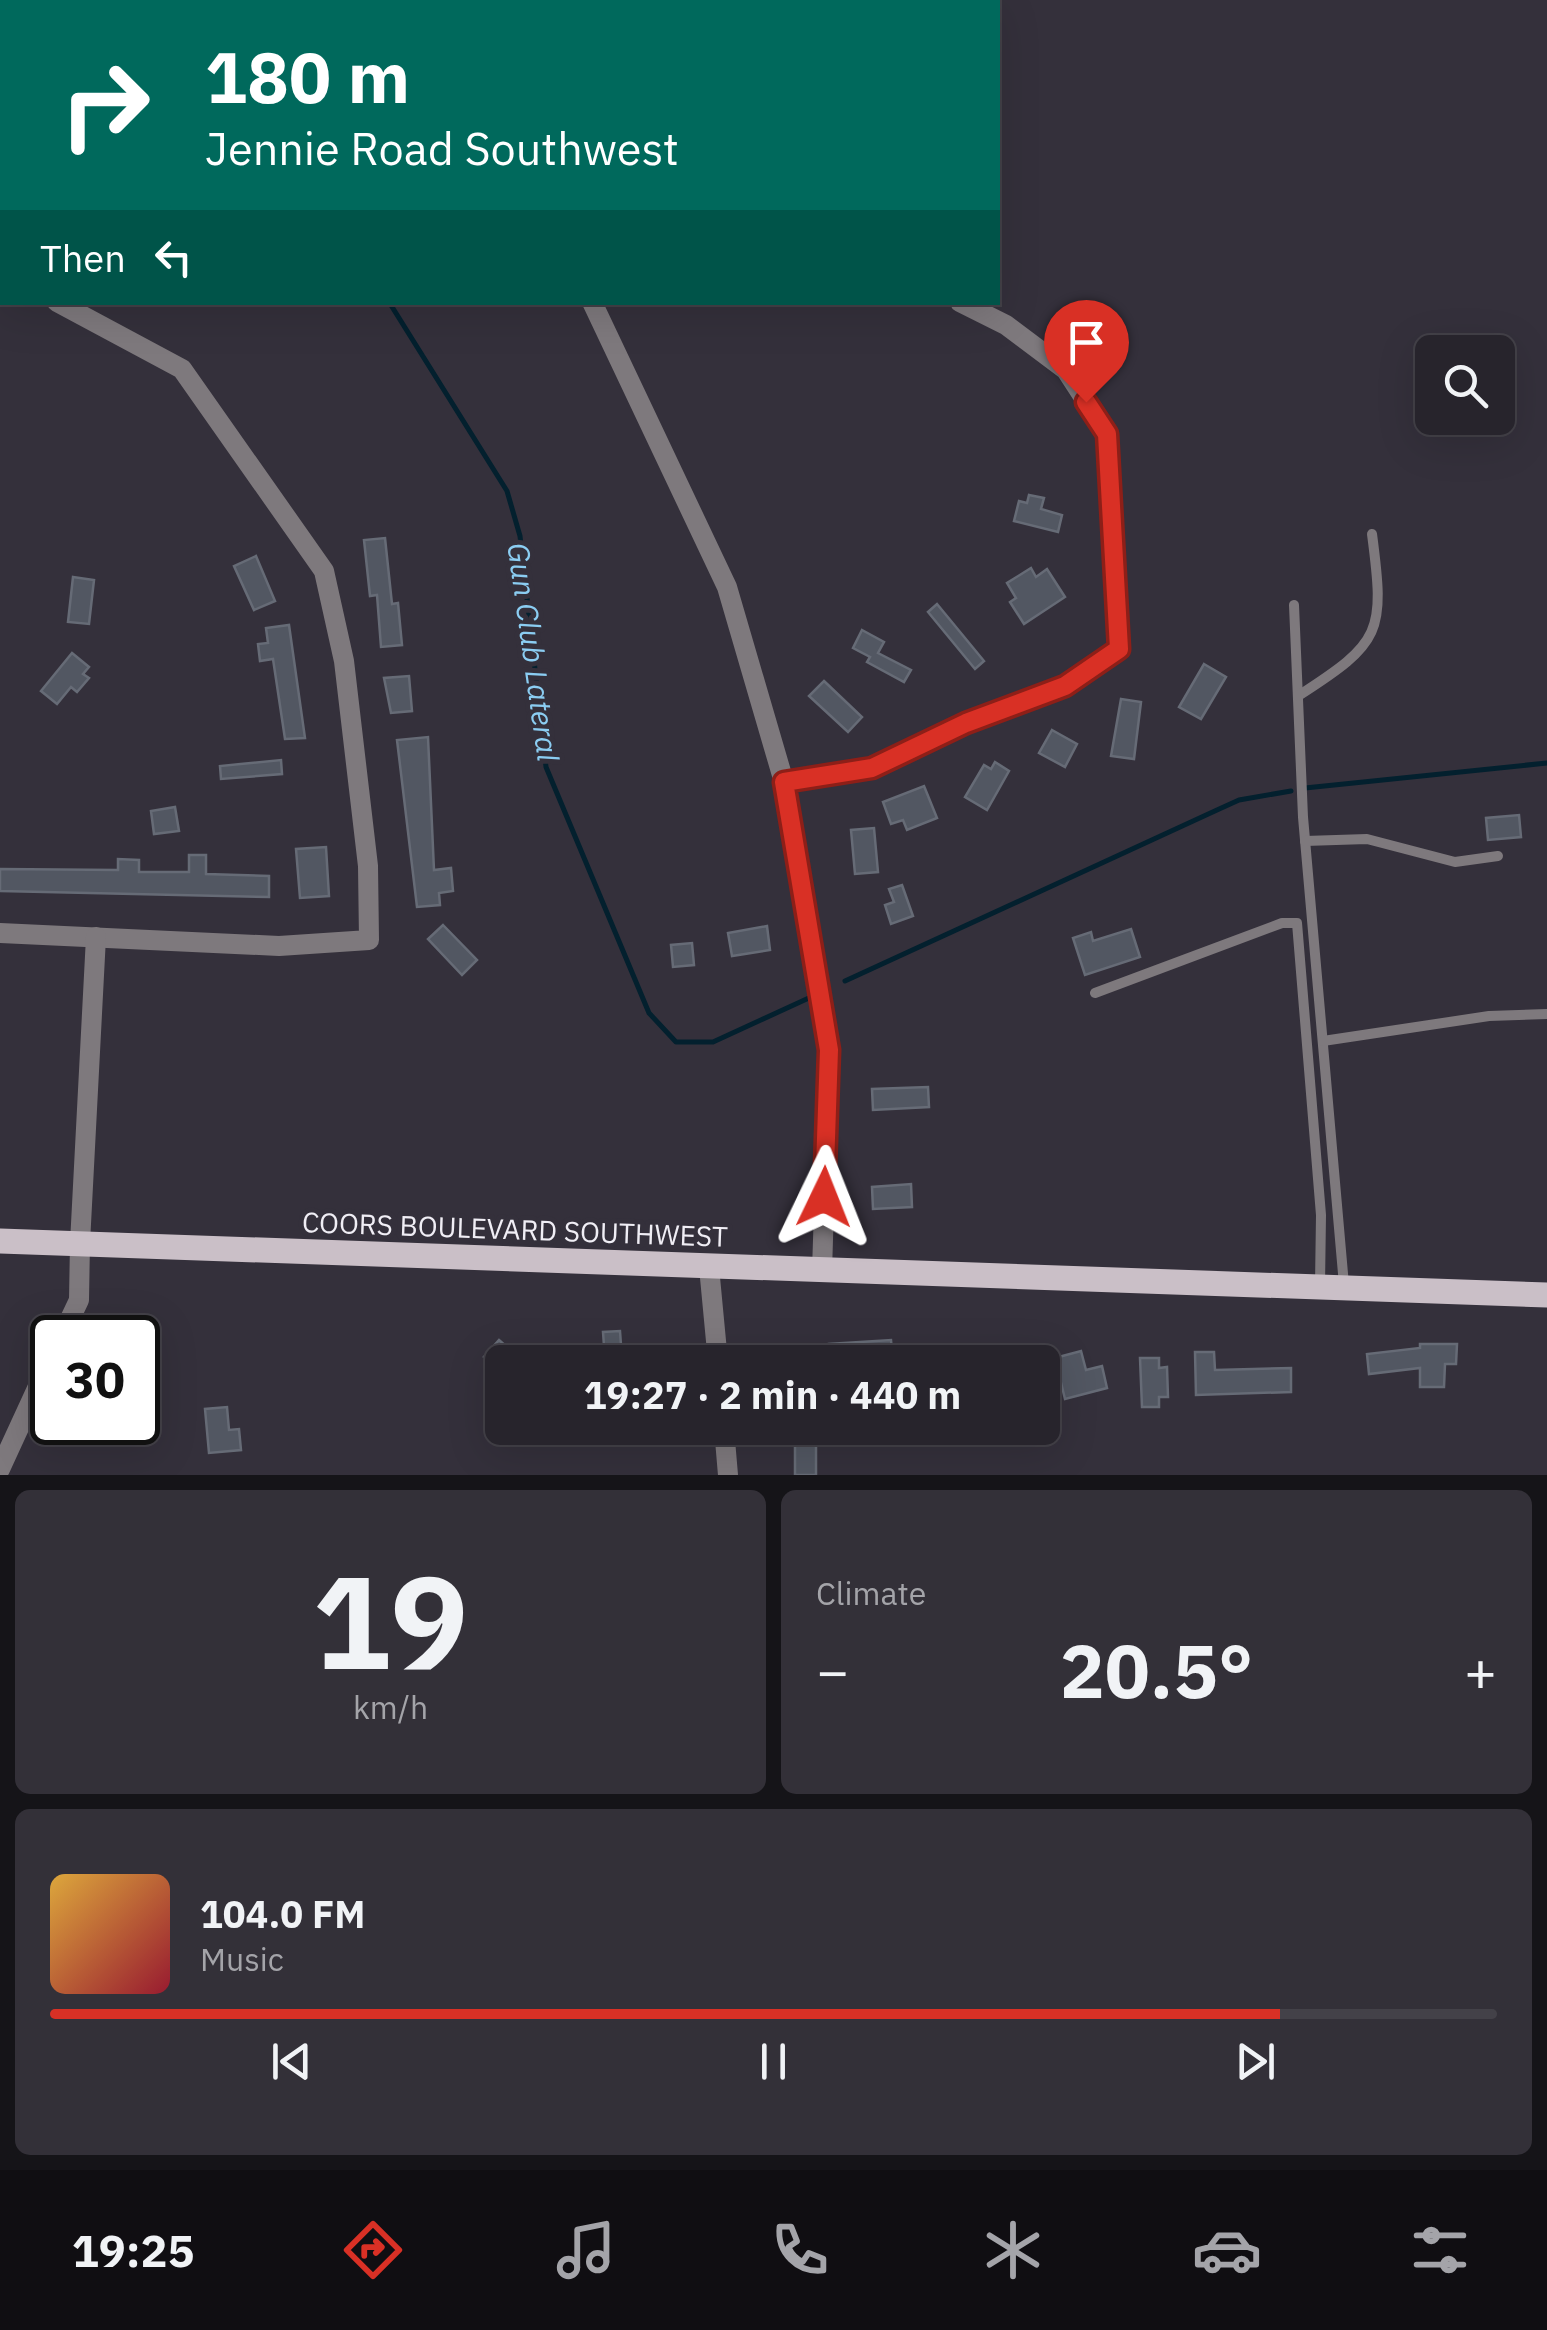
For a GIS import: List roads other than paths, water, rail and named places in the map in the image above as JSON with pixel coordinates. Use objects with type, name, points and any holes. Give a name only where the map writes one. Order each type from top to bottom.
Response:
[{"type":"main road","name":"COORS BOULEVARD SOUTHWEST","points":[[0,1241],[1547,1296]]},
{"type":"street","points":[[45,0],[65,0]]},
{"type":"street","points":[[0,933],[279,946],[370,940],[368,866],[344,661],[324,571],[182,369],[63,305]]},
{"type":"street","points":[[593,305],[727,586],[784,782],[829,1050],[822,1271]]},
{"type":"street","points":[[784,782],[872,768],[966,723],[1065,686],[1119,649],[1107,434],[1066,370],[1006,324],[966,305]]},
{"type":"street","points":[[72,1315],[79,1300],[96,936]]},
{"type":"street","points":[[709,1267],[716,1345]]},
{"type":"street","points":[[0,1469],[30,1404]]},
{"type":"street","points":[[725,1445],[728,1475]]},
{"type":"lane","points":[[1298,696],[1348,664],[1368,642],[1380,616],[1372,534]]},
{"type":"lane","points":[[1294,605],[1305,841],[1322,1041],[1332,1291]]},
{"type":"lane","points":[[1305,841],[1367,839],[1455,862],[1498,856]]},
{"type":"lane","points":[[1095,994],[1282,922],[1297,923],[1321,1215],[1332,1291]]},
{"type":"lane","points":[[1322,1041],[1490,1016],[1547,1014]]},
{"type":"waterway","name":"Gun Club Lateral","points":[[391,305],[507,491],[520,536],[546,767],[649,1013],[676,1042],[713,1042],[811,997]]},
{"type":"waterway","name":"Gun Club Lateral","points":[[1305,788],[1547,763]]},
{"type":"waterway","name":"Gun Club Lateral","points":[[845,981],[1239,800],[1291,791]]}]
